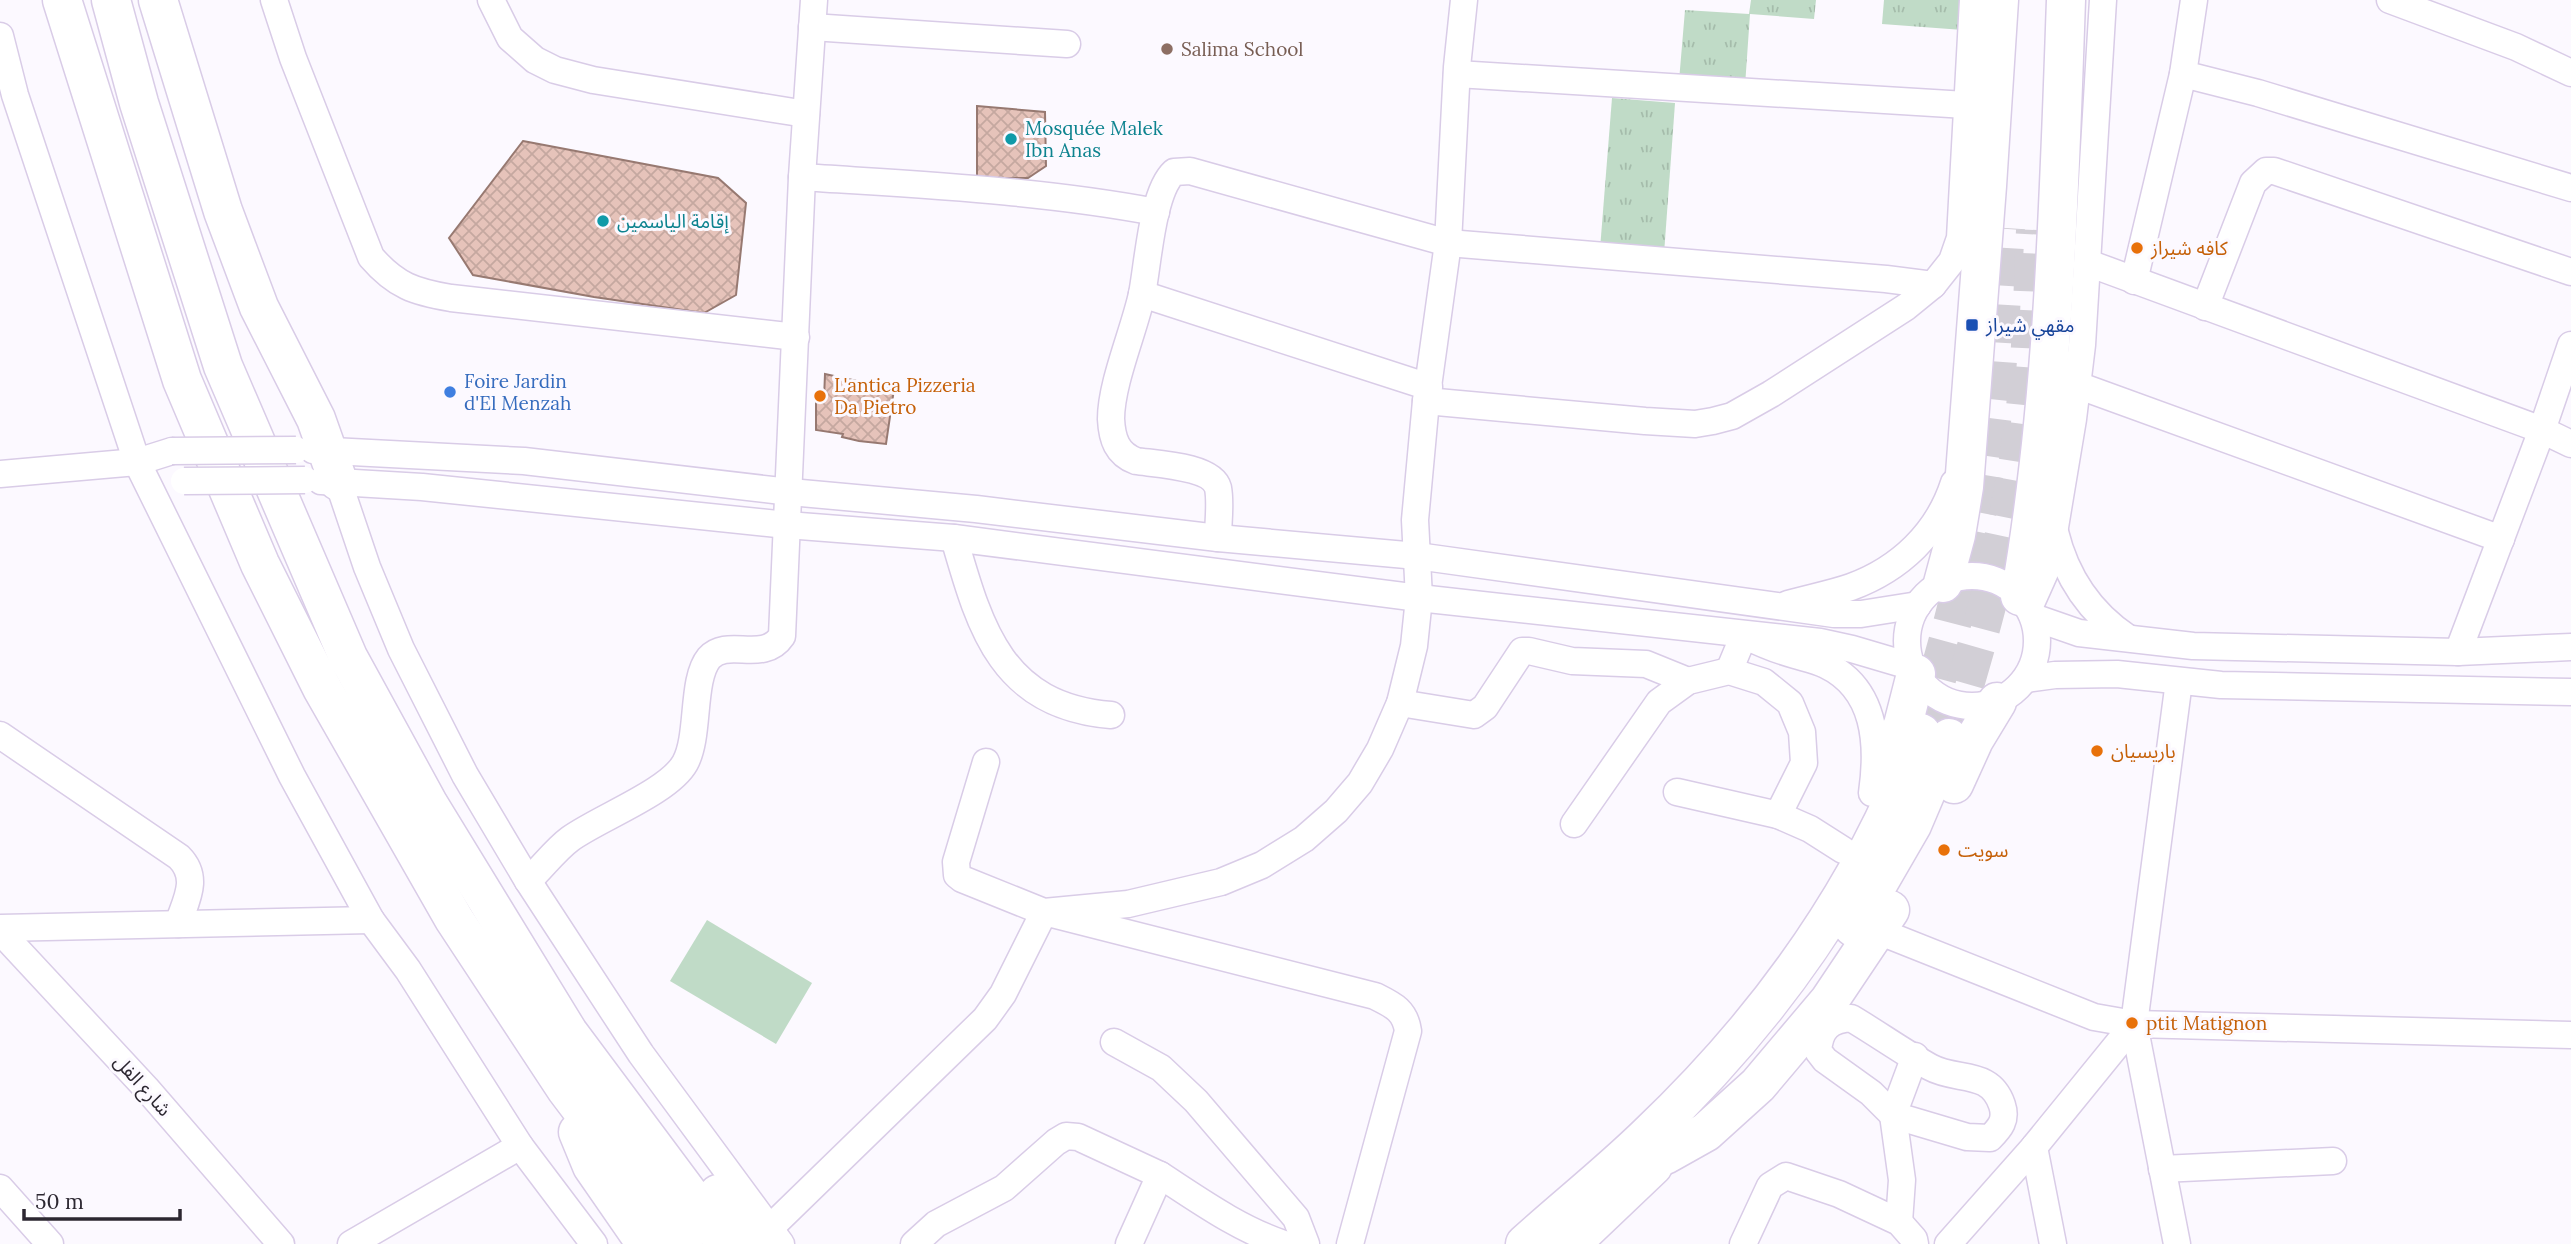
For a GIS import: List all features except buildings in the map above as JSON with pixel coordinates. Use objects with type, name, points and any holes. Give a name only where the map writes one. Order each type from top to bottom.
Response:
[{"type":"highway","points":[[62,0],[182,380],[260,564],[322,688],[468,940],[566,1089],[683,1244]]},
{"type":"highway","points":[[111,0],[139,103],[223,366],[348,657],[438,820],[568,1032],[726,1244]]},
{"type":"highway","points":[[158,0],[227,223],[259,307],[316,419],[317,465]]},
{"type":"highway","points":[[1930,594],[1961,511],[1999,0]]},
{"type":"highway","points":[[2016,0],[2021,229],[2043,0]]},
{"type":"highway","points":[[2027,607],[2032,526],[2042,441],[2062,125],[2066,0]]},
{"type":"highway","points":[[1580,1194],[1623,1142],[1713,1043],[1794,933],[1843,850],[1872,793],[1903,725],[1914,671]]},
{"type":"highway","points":[[1665,1155],[1706,1132],[1758,1085],[1829,1001],[1878,931],[1920,856],[1974,740],[2011,691]]},
{"type":"highway","points":[[1525,1244],[1648,1135],[1693,1090],[1770,1002],[1805,956],[1836,908],[1886,817],[1905,776],[1935,736],[1933,782],[1907,836],[1859,919],[1826,968],[1792,1014],[1713,1107],[1571,1244]]},
{"type":"highway","points":[[438,820],[491,872],[506,892],[631,1082],[769,1239]]},
{"type":"highway","points":[[566,1089],[577,1130],[592,1166],[646,1244]]},
{"type":"highway","points":[[1586,1244],[1620,1195]]},
{"type":"street","points":[[274,0],[293,58],[371,257],[385,274],[402,285],[423,293],[452,298],[796,337]]},
{"type":"street","points":[[491,0],[510,38],[535,60],[555,70],[593,80],[806,114]]},
{"type":"street","points":[[528,881],[567,841],[657,789],[677,774],[687,761],[701,673],[709,658],[726,650],[754,650],[776,644],[782,636],[802,177],[814,0]]},
{"type":"street","points":[[1044,912],[1128,904],[1221,882],[1262,865],[1304,839],[1336,811],[1360,783],[1380,749],[1400,703],[1414,646],[1419,598],[1415,520],[1427,394],[1448,243],[1457,74],[1464,0]]},
{"type":"street","points":[[1142,294],[1427,394],[1644,421],[1695,424],[1732,416],[1906,307],[1933,285],[1952,261],[1960,238],[1973,0]]},
{"type":"street","points":[[2011,691],[2033,665],[2037,649],[2037,633],[2027,607],[2046,570],[2055,530],[2077,385],[2088,263],[2103,0]]},
{"type":"street","points":[[2134,281],[2183,75],[2194,0]]},
{"type":"street","points":[[2390,0],[2516,47],[2571,73]]},
{"type":"street","points":[[812,27],[1067,44]]},
{"type":"street","points":[[0,36],[15,95],[137,462],[292,776],[371,920],[408,970],[520,1146],[594,1244]]},
{"type":"street","points":[[1457,74],[1966,105]]},
{"type":"street","points":[[2183,75],[2258,93],[2571,188]]},
{"type":"street","points":[[1218,538],[1218,489],[1214,480],[1204,472],[1126,457],[1119,452],[1111,420],[1113,400],[1142,294],[1156,212],[1168,177],[1174,172],[1182,170],[1448,243],[1933,285]]},
{"type":"street","points":[[2206,307],[2253,183],[2266,171],[2274,171],[2364,200],[2571,272]]},
{"type":"street","points":[[802,177],[988,189],[1109,203],[1156,212]]},
{"type":"street","points":[[2088,263],[2542,430],[2571,444]]},
{"type":"street","points":[[2458,652],[2542,430],[2571,345]]},
{"type":"street","points":[[2077,385],[2501,539]]},
{"type":"street","points":[[1779,607],[1869,580],[1906,555],[1923,540],[1943,511],[1967,442]]},
{"type":"street","points":[[0,474],[137,462],[172,451],[317,465],[422,487],[788,525],[954,538],[1419,598],[1841,646],[1914,671]]},
{"type":"street","points":[[137,462],[184,481],[317,465],[524,461],[790,492],[976,509],[1218,538],[1417,556],[1834,614],[1861,614],[1930,594],[1959,577],[1983,577],[2007,586],[2027,607],[2079,633],[2133,641],[2193,646],[2570,655]]},
{"type":"street","points":[[317,465],[367,567],[401,649],[464,775],[528,881],[640,1054],[769,1239],[985,1019],[1003,993],[1044,912]]},
{"type":"street","points":[[2055,530],[2069,574],[2081,594],[2105,620],[2133,641]]},
{"type":"street","points":[[954,538],[978,617],[989,641],[1012,671],[1035,691],[1062,705],[1111,715]]},
{"type":"street","points":[[1930,594],[1910,620],[1908,652],[1914,671],[1927,688],[1943,699],[1960,705],[1979,706],[2011,691],[2086,674],[2117,674],[2256,686],[2571,692]]},
{"type":"street","points":[[1729,671],[1744,635]]},
{"type":"street","points":[[1744,635],[1825,664],[1857,689],[1864,700],[1875,736],[1872,793]]},
{"type":"street","points":[[1400,703],[1474,715],[1485,707],[1522,651],[1572,661],[1646,664],[1688,681]]},
{"type":"street","points":[[1574,824],[1660,702],[1688,681],[1729,671],[1764,682],[1790,703],[1802,732],[1804,762],[1778,815]]},
{"type":"street","points":[[2178,1244],[2134,1024],[2179,681]]},
{"type":"street","points":[[0,735],[168,849],[187,865],[191,875],[190,889],[178,924]]},
{"type":"street","points":[[986,762],[956,862],[957,874],[962,879],[1044,912],[1375,996],[1399,1011],[1406,1019],[1408,1031],[1350,1244]]},
{"type":"street","points":[[1677,792],[1778,815],[1810,829],[1843,850]]},
{"type":"street","points":[[0,930],[371,920]]},
{"type":"street","name":"شارع الفل","points":[[0,930],[146,1088],[281,1244]]},
{"type":"street","points":[[1878,931],[2094,1017],[2134,1024],[2571,1035]]},
{"type":"street","points":[[1851,1018],[1932,1068],[1981,1081],[1997,1092],[2005,1114],[2001,1127],[1990,1138],[1967,1138],[1893,1115],[1871,1093],[1825,1060],[1818,1051],[1824,1028],[1836,1020],[1851,1018]]},
{"type":"street","points":[[1948,1244],[2034,1147],[2134,1024]]},
{"type":"street","points":[[1114,1042],[1161,1068],[1196,1101],[1296,1219],[1307,1244]]},
{"type":"street","points":[[1899,1222],[1902,1180],[1893,1115],[1915,1056]]},
{"type":"street","points":[[914,1244],[943,1234],[1066,1136],[1078,1137],[1160,1175],[1259,1236],[1284,1244]]},
{"type":"street","points":[[351,1244],[520,1146]]},
{"type":"street","points":[[2034,1147],[2053,1244]]},
{"type":"street","points":[[2162,1168],[2333,1161]]},
{"type":"street","points":[[1129,1244],[1160,1175]]},
{"type":"street","points":[[1743,1244],[1770,1186],[1786,1177],[1839,1194],[1899,1222],[1914,1239],[1914,1244]]},
{"type":"street","points":[[0,1188],[50,1244]]},
{"type":"green space","points":[[1751,0],[1816,0],[1814,19],[1750,14],[1745,86],[1679,81],[1685,10],[1749,14]]},
{"type":"green space","points":[[1884,0],[1965,0],[1963,30],[1882,24]]},
{"type":"green space","points":[[1612,98],[1675,103],[1664,254],[1600,249]]},
{"type":"green space","points":[[707,920],[812,983],[776,1044],[670,981]]},
{"type":"tunnel","points":[[1921,733],[1962,586],[1978,512],[1996,384],[2006,228]]},
{"type":"tunnel","points":[[1949,738],[1992,586],[2016,471],[2031,332],[2035,230]]},
{"type":"place","name":"Salima School","points":[[1167,49]]},
{"type":"place","name":"Mosquée Malek Ibn Anas","points":[[1011,139]]},
{"type":"place","name":"إقامة الياسمين","points":[[603,221]]},
{"type":"place","name":"کافه شيراز","points":[[2137,248]]},
{"type":"place","name":"مقهي شيراز","points":[[1972,325]]},
{"type":"place","name":"Foire Jardin d'El Menzah","points":[[450,392]]},
{"type":"place","name":"L'antica Pizzeria Da Pietro","points":[[820,396]]},
{"type":"place","name":"باريسيان","points":[[2097,751]]},
{"type":"place","name":"سويت","points":[[1944,850]]},
{"type":"place","name":"ptit Matignon","points":[[2132,1023]]}]
